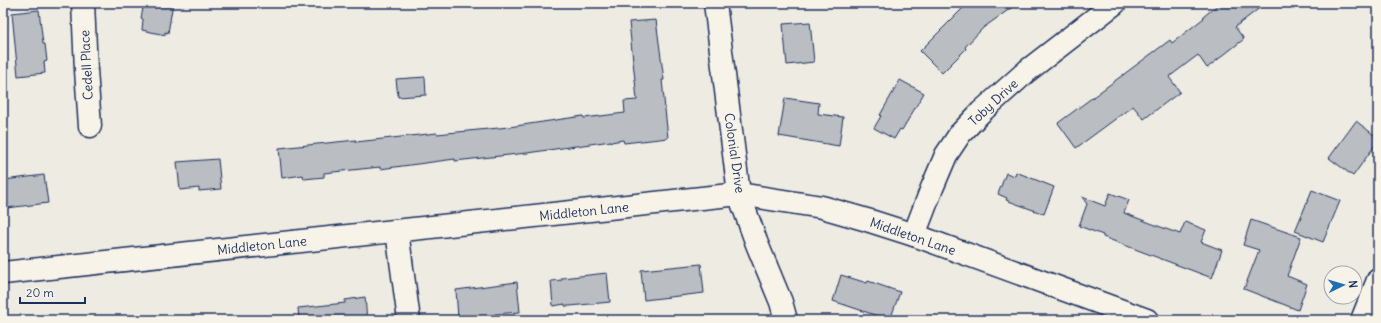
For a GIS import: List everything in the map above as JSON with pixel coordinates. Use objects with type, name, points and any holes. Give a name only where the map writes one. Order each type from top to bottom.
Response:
[{"type":"street","name":"Cedell Place","points":[[83,3],[90,126]]},
{"type":"street","name":"Colonial Drive","points":[[715,3],[739,194],[786,320]]},
{"type":"street","name":"Toby Drive","points":[[914,235],[946,155],[960,134],[981,112],[1027,71],[1115,3]]},
{"type":"street","name":"Middleton Lane","points":[[3,273],[739,194],[822,207],[867,220],[914,235],[1147,320]]},
{"type":"street","points":[[397,231],[409,320]]},
{"type":"street","points":[[1362,320],[1378,280]]},
{"type":"building","points":[[144,3],[173,3],[168,33],[165,32],[165,35],[142,30],[143,19],[141,18]]},
{"type":"building","points":[[968,3],[1018,3],[983,28],[965,47],[966,49],[942,73],[920,51]]},
{"type":"building","points":[[1220,3],[1266,3],[1235,27],[1244,39],[1207,68],[1198,55],[1169,77],[1180,92],[1144,119],[1133,106],[1076,148],[1058,123],[1170,40],[1172,43],[1204,18],[1203,17]]},
{"type":"building","points":[[39,10],[43,44],[45,44],[47,61],[44,62],[45,73],[18,76],[12,13]]},
{"type":"building","points":[[656,20],[664,80],[662,80],[668,138],[624,143],[623,140],[611,141],[527,153],[455,161],[455,159],[380,169],[380,167],[324,173],[324,177],[304,179],[303,175],[282,178],[279,148],[509,127],[583,116],[584,118],[625,113],[624,101],[637,100],[629,22]]},
{"type":"building","points":[[810,22],[814,62],[787,65],[783,24]]},
{"type":"building","points":[[425,77],[426,95],[398,97],[396,79]]},
{"type":"building","points":[[900,80],[924,93],[902,130],[900,129],[894,139],[874,128]]},
{"type":"building","points":[[785,98],[819,103],[818,114],[843,117],[839,146],[779,136]]},
{"type":"building","points":[[1356,121],[1378,138],[1378,141],[1353,176],[1329,158]]},
{"type":"building","points":[[218,159],[221,189],[199,191],[199,188],[180,190],[177,162]]},
{"type":"building","points":[[1016,172],[1054,187],[1044,214],[1006,200],[1007,198],[998,194],[1006,173],[1015,176]]},
{"type":"building","points":[[44,175],[48,203],[7,208],[4,180]]},
{"type":"building","points":[[1312,190],[1340,201],[1323,242],[1295,231]]},
{"type":"building","points":[[1110,193],[1129,200],[1124,213],[1180,234],[1185,222],[1206,230],[1201,242],[1222,250],[1212,278],[1103,237],[1103,235],[1079,226],[1087,204],[1082,197],[1105,206]]},
{"type":"building","points":[[1251,220],[1301,237],[1287,276],[1307,284],[1298,310],[1244,289],[1259,250],[1243,245]]},
{"type":"building","points":[[701,264],[704,293],[644,300],[641,270]]},
{"type":"building","points":[[607,273],[610,302],[553,306],[551,281],[562,280],[562,278]]},
{"type":"building","points":[[841,275],[867,283],[868,281],[900,292],[890,320],[833,301]]},
{"type":"building","points":[[517,282],[520,312],[495,314],[496,320],[473,320],[472,317],[458,318],[456,290]]},
{"type":"building","points":[[365,297],[367,320],[299,320],[298,308],[345,303],[345,300]]}]
